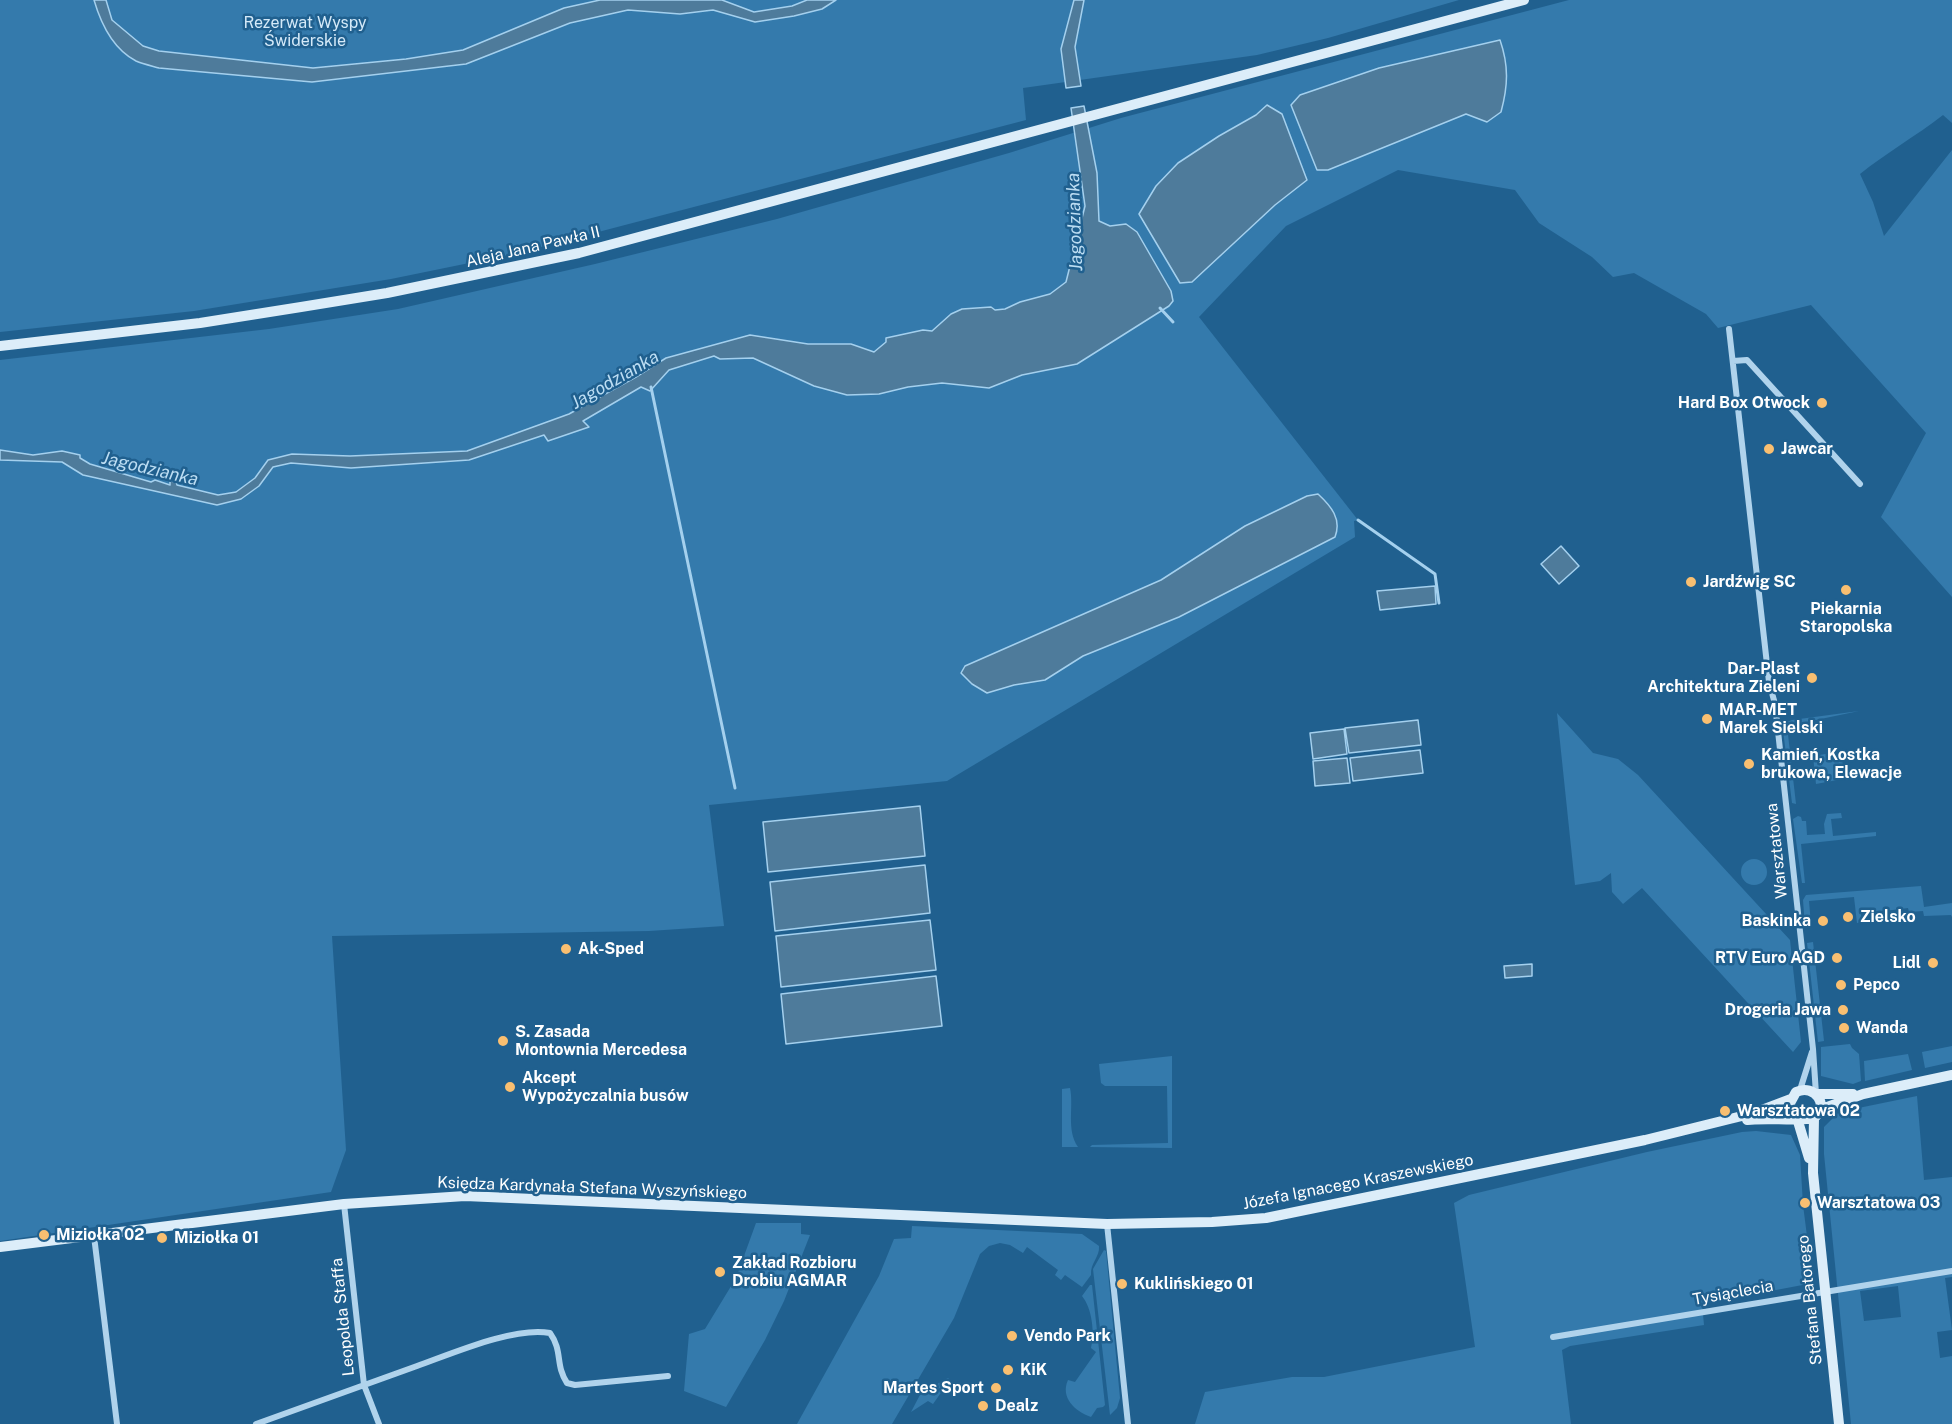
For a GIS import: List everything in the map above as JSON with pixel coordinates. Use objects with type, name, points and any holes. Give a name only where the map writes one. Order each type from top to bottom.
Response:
[{"type":"street","name":"Aleja Jana Pawła II","points":[[0,346],[245,316],[387,293],[579,253],[1524,0]]},
{"type":"street","name":"Warsztatowa","points":[[1729,329],[1769,682],[1775,704],[1816,1094]]},
{"type":"street","points":[[1733,362],[1747,360],[1860,484]]},
{"type":"street","name":"Warsztatowa","points":[[1800,1090],[1813,1049]]},
{"type":"street","points":[[1863,1094],[1816,1094],[1808,1090],[1800,1090],[1791,1099],[1790,1108],[1797,1118],[1806,1120],[1863,1094],[1952,1075]]},
{"type":"street","points":[[1816,1094],[1820,1102],[1816,1114]]},
{"type":"street","name":"Józefa Ignacego Kraszewskiego","points":[[1711,1125],[1754,1113],[1791,1099]]},
{"type":"street","name":"Stefana Batorego","points":[[1816,1114],[1813,1173],[1839,1424]]},
{"type":"street","name":"Józefa Ignacego Kraszewskiego","points":[[970,1220],[1107,1224],[1212,1222],[1266,1218],[1711,1125],[1752,1119],[1797,1118]]},
{"type":"street","name":"Stefana Batorego","points":[[1797,1118],[1813,1173]]},
{"type":"street","name":"Księdza Kardynała Stefana Wyszyńskiego","points":[[0,1247],[344,1204],[465,1196],[970,1220]]},
{"type":"street","name":"Leopolda Staffa","points":[[344,1204],[364,1385],[379,1424]]},
{"type":"street","points":[[1107,1224],[1128,1424]]},
{"type":"street","points":[[94,1236],[117,1424]]},
{"type":"street","name":"Tysiąclecia","points":[[1553,1337],[1952,1271]]},
{"type":"street","points":[[256,1424],[488,1342],[537,1331],[550,1333],[557,1344],[561,1374],[567,1383],[575,1385],[668,1376]]},
{"type":"green space","name":"Rezerwat Wyspy Świderskie","points":[[0,0],[1459,0],[1328,38],[1257,55],[1023,88],[1026,120],[518,253],[391,279],[194,311],[0,332]]},
{"type":"green space","points":[[1569,0],[1952,0],[1952,123],[1943,115],[1860,174],[1873,202],[1884,236],[1952,150],[1952,597],[1881,517],[1926,433],[1811,305],[1718,328],[1706,314],[1634,273],[1613,277],[1592,257],[1539,223],[1515,190],[1398,170],[1286,226],[1199,317],[1358,520],[1354,521],[1355,537],[947,781],[709,805],[724,926],[649,931],[332,936],[346,1150],[331,1192],[0,1241],[0,360],[269,329],[398,309],[595,264],[777,219],[1009,153],[1121,118]]},
{"type":"green space","points":[[1859,711],[1787,726],[1796,804],[1792,803],[1783,730],[1787,722]]},
{"type":"green space","points":[[1557,713],[1593,753],[1618,759],[1638,775],[1790,940],[1801,1042],[1793,1052],[1642,888],[1623,904],[1612,892],[1611,873],[1600,881],[1575,885]]},
{"type":"green space","points":[[1841,753],[1844,772],[1837,774],[1837,780],[1816,784],[1813,756]]},
{"type":"green space","points":[[1841,813],[1842,818],[1831,819],[1833,836],[1876,832],[1876,836],[1801,844],[1805,883],[1802,883],[1793,819],[1798,816],[1802,821],[1806,821],[1807,835],[1825,834],[1824,824],[1827,814]]},
{"type":"green space","points":[[1754,859],[1763,863],[1767,872],[1763,881],[1754,885],[1745,881],[1741,872],[1745,863]]},
{"type":"green space","points":[[1921,886],[1924,907],[1952,903],[1952,917],[1951,915],[1924,916],[1923,911],[1909,912],[1908,908],[1861,914],[1861,922],[1857,923],[1854,897],[1809,901],[1811,925],[1805,926],[1803,900],[1806,895]]},
{"type":"green space","points":[[1813,942],[1824,1041],[1818,1042],[1807,943]]},
{"type":"green space","points":[[1850,1044],[1859,1054],[1861,1081],[1853,1084],[1821,1076],[1821,1047]]},
{"type":"green space","points":[[1952,1046],[1952,1062],[1925,1068],[1922,1052]]},
{"type":"green space","points":[[1908,1054],[1912,1070],[1865,1081],[1864,1061]]},
{"type":"green space","points":[[1172,1056],[1172,1148],[1090,1147],[1092,1145],[1168,1143],[1167,1086],[1105,1086],[1101,1083],[1099,1064]]},
{"type":"green space","points":[[1070,1088],[1071,1126],[1078,1147],[1062,1147],[1062,1089]]},
{"type":"green space","points":[[1917,1096],[1924,1180],[1952,1177],[1952,1277],[1945,1278],[1952,1330],[1937,1332],[1940,1358],[1952,1356],[1952,1424],[1851,1424],[1824,1154],[1824,1127],[1839,1112]],"holes":[[[1898,1286],[1901,1317],[1864,1321],[1860,1291]]]},
{"type":"green space","points":[[1756,1131],[1791,1135],[1800,1155],[1803,1205],[1813,1283],[1702,1304],[1704,1325],[1570,1346],[1562,1350],[1571,1424],[1195,1424],[1205,1392],[1292,1377],[1324,1377],[1475,1347],[1454,1203],[1469,1195],[1647,1152]]},
{"type":"green space","points":[[756,1223],[801,1223],[801,1234],[810,1235],[784,1301],[765,1340],[726,1407],[684,1391],[689,1334],[705,1329],[736,1278]]},
{"type":"green space","points":[[912,1226],[1082,1234],[1099,1246],[1099,1250],[1091,1275],[1082,1287],[1065,1275],[1061,1280],[1055,1275],[1058,1270],[1027,1247],[1023,1253],[1010,1245],[1000,1243],[989,1246],[980,1254],[954,1318],[892,1424],[797,1424],[879,1276],[894,1239],[911,1238]]},
{"type":"green space","points":[[1104,1250],[1106,1251],[1120,1398],[1117,1408],[1110,1415],[1093,1269]]},
{"type":"green space","points":[[1092,1285],[1105,1405],[1097,1408],[1091,1417],[1070,1403],[1066,1393],[1068,1380],[1075,1382],[1096,1352],[1091,1348],[1092,1321],[1082,1296]]},
{"type":"green space","points":[[946,1379],[950,1380],[933,1404],[928,1401],[911,1412],[921,1393],[941,1382],[943,1385],[948,1382]]},
{"type":"shaded area","points":[[94,0],[106,0],[112,20],[143,46],[159,51],[313,68],[406,59],[463,50],[564,8],[600,0],[722,0],[754,12],[792,6],[807,0],[836,0],[822,9],[755,22],[713,10],[680,14],[628,10],[570,23],[466,64],[312,82],[159,68],[139,62],[128,56],[114,43],[104,27]]},
{"type":"shaded area","points":[[1074,0],[1084,0],[1075,47],[1081,86],[1066,88],[1061,49]]},
{"type":"shaded area","points":[[1500,40],[1506,67],[1505,93],[1501,112],[1487,122],[1466,114],[1328,170],[1317,170],[1291,105],[1300,95],[1379,68]]},
{"type":"shaded area","points":[[1267,105],[1282,114],[1307,180],[1275,205],[1192,282],[1180,283],[1139,214],[1156,186],[1178,163],[1256,115]]},
{"type":"shaded area","points":[[1084,106],[1097,173],[1099,221],[1110,226],[1126,224],[1137,232],[1171,291],[1173,301],[1169,306],[1077,364],[1022,375],[989,388],[942,383],[908,387],[879,394],[847,395],[814,386],[753,358],[720,359],[714,356],[669,370],[650,391],[641,387],[583,421],[589,427],[548,441],[544,435],[469,460],[351,468],[291,463],[273,467],[259,486],[241,499],[217,505],[83,475],[62,462],[0,460],[0,450],[33,455],[62,451],[80,455],[80,458],[90,464],[151,482],[155,480],[170,485],[170,481],[176,482],[177,485],[218,495],[236,492],[255,478],[268,460],[292,454],[350,456],[467,451],[569,414],[666,358],[750,335],[808,344],[851,344],[874,352],[886,342],[886,338],[923,330],[932,331],[951,314],[962,309],[991,307],[995,310],[1005,309],[1020,302],[1050,294],[1066,282],[1085,206],[1071,108]]},
{"type":"shaded area","points":[[1318,494],[1334,513],[1337,524],[1335,537],[1179,617],[1083,656],[1045,680],[1014,685],[987,693],[972,684],[961,673],[965,666],[1161,580],[1245,526],[1307,496]]},
{"type":"shaded area","points":[[1561,546],[1579,566],[1559,584],[1541,564]]},
{"type":"shaded area","points":[[1435,586],[1436,604],[1380,610],[1377,591]]},
{"type":"shaded area","points":[[1418,720],[1421,745],[1349,753],[1345,728]]},
{"type":"shaded area","points":[[1344,729],[1347,754],[1313,759],[1310,733]]},
{"type":"shaded area","points":[[1420,750],[1423,773],[1353,781],[1350,758]]},
{"type":"shaded area","points":[[1347,758],[1350,783],[1315,786],[1313,761]]},
{"type":"shaded area","points":[[920,806],[925,856],[768,872],[763,822]]},
{"type":"shaded area","points":[[925,865],[930,913],[775,931],[770,882]]},
{"type":"shaded area","points":[[930,920],[936,970],[781,987],[776,936]]},
{"type":"shaded area","points":[[1532,964],[1532,976],[1505,978],[1504,966]]},
{"type":"shaded area","points":[[936,976],[942,1026],[786,1044],[781,994]]},
{"type":"waterway","points":[[1160,308],[1173,322]]},
{"type":"waterway","points":[[651,387],[735,788]]},
{"type":"waterway","points":[[1358,520],[1435,574],[1439,603]]},
{"type":"place","name":"Hard Box Otwock","points":[[1822,403]]},
{"type":"place","name":"Jawcar","points":[[1769,449]]},
{"type":"place","name":"Jardźwig SC","points":[[1691,582]]},
{"type":"place","name":"Piekarnia Staropolska","points":[[1846,590]]},
{"type":"place","name":"Dar-Plast Architektura Zieleni","points":[[1812,678]]},
{"type":"place","name":"MAR-MET Marek Sielski","points":[[1707,719]]},
{"type":"place","name":"Kamień, Kostka brukowa, Elewacje","points":[[1749,764]]},
{"type":"place","name":"Zielsko","points":[[1848,917]]},
{"type":"place","name":"Baskinka","points":[[1823,921]]},
{"type":"place","name":"Ak-Sped","points":[[566,949]]},
{"type":"place","name":"RTV Euro AGD","points":[[1837,958]]},
{"type":"place","name":"Lidl","points":[[1933,963]]},
{"type":"place","name":"Pepco","points":[[1841,985]]},
{"type":"place","name":"Drogeria Jawa","points":[[1843,1010]]},
{"type":"place","name":"Wanda","points":[[1844,1028]]},
{"type":"place","name":"S. Zasada Montownia Mercedesa","points":[[503,1041]]},
{"type":"place","name":"Akcept Wypożyczalnia busów","points":[[510,1087]]},
{"type":"place","name":"Warsztatowa 02","points":[[1725,1111]]},
{"type":"place","name":"Warsztatowa 03","points":[[1805,1203]]},
{"type":"place","name":"Miziołka 02","points":[[44,1235]]},
{"type":"place","name":"Miziołka 01","points":[[162,1238]]},
{"type":"place","name":"Zakład Rozbioru Drobiu AGMAR","points":[[720,1272]]},
{"type":"place","name":"Kuklińskiego 01","points":[[1122,1284]]},
{"type":"place","name":"Vendo Park","points":[[1012,1336]]},
{"type":"place","name":"KiK","points":[[1008,1370]]},
{"type":"place","name":"Martes Sport","points":[[996,1388]]},
{"type":"place","name":"Dealz","points":[[983,1406]]},
{"type":"water label","name":"Jagodzianka","points":[[1075,222]]},
{"type":"water label","name":"Jagodzianka","points":[[615,380]]},
{"type":"water label","name":"Jagodzianka","points":[[150,469]]}]
